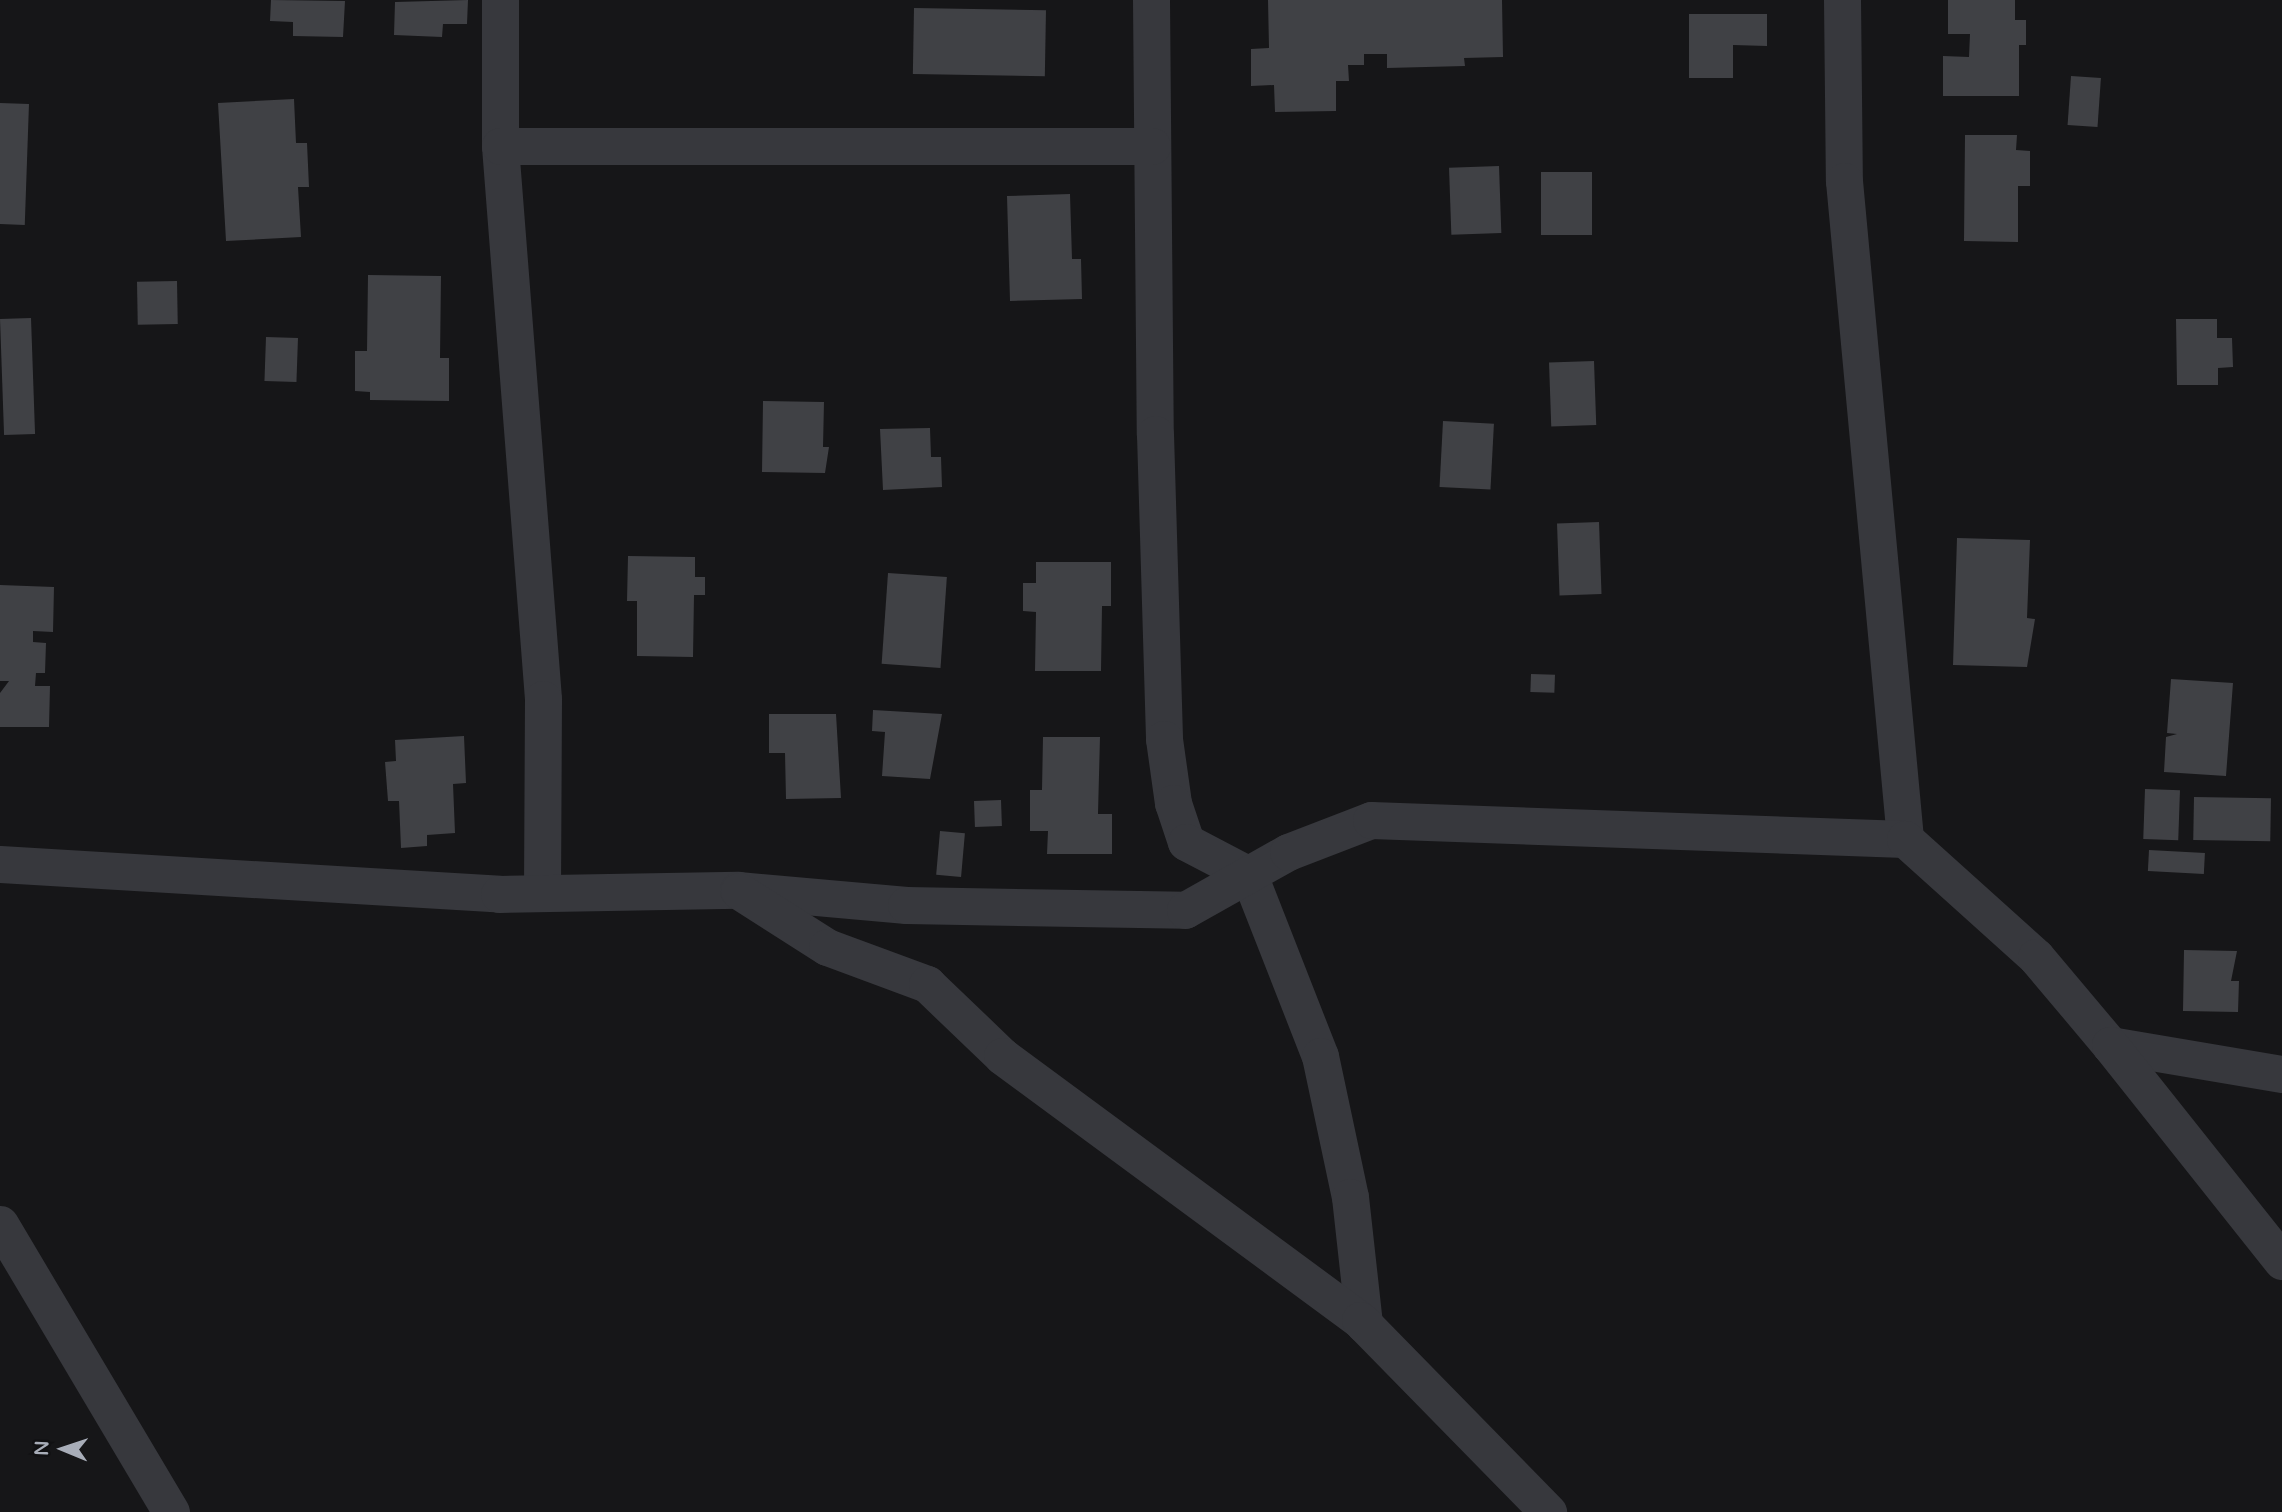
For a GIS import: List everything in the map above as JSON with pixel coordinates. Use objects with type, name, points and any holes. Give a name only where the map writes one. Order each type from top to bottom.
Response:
[{"type":"street","points":[[500,0],[499,146],[543,699],[542,891]]},
{"type":"street","points":[[1151,0],[1164,739],[1186,842],[1249,874],[1320,1056],[1350,1197],[1364,1324]]},
{"type":"street","points":[[1842,0],[1844,181],[1905,839]]},
{"type":"street","points":[[499,146],[1152,146]]},
{"type":"street","points":[[0,864],[499,894],[542,891],[738,890],[906,905],[1185,910],[1333,831],[1371,820],[1905,839],[2036,957],[2110,1045],[2282,1261]]},
{"type":"street","points":[[738,890],[827,947],[927,984],[1002,1056],[1364,1324],[1548,1512]]},
{"type":"street","points":[[2110,1045],[2282,1074]]},
{"type":"street","points":[[0,1224],[171,1512]]},
{"type":"building","points":[[271,0],[345,1],[343,37],[293,36],[293,22],[270,21]]},
{"type":"building","points":[[468,0],[467,24],[443,24],[442,37],[394,35],[395,2]]},
{"type":"building","points":[[1268,0],[1502,0],[1503,57],[1464,58],[1465,66],[1387,68],[1387,54],[1364,54],[1364,65],[1348,65],[1349,81],[1336,81],[1336,111],[1275,112],[1274,85],[1251,86],[1251,49],[1269,48]]},
{"type":"building","points":[[1948,0],[2015,0],[2015,20],[2026,20],[2026,45],[2019,45],[2019,96],[1943,96],[1943,56],[1969,57],[1970,34],[1948,34]]},
{"type":"building","points":[[914,8],[1046,10],[1045,76],[913,74]]},
{"type":"building","points":[[1689,14],[1767,14],[1767,46],[1733,45],[1733,78],[1689,78]]},
{"type":"building","points":[[2071,76],[2101,78],[2098,127],[2068,125]]},
{"type":"building","points":[[294,99],[296,143],[307,143],[309,187],[298,187],[301,237],[226,241],[218,103]]},
{"type":"building","points":[[0,103],[29,104],[25,225],[0,224]]},
{"type":"building","points":[[1965,135],[2017,135],[2016,150],[2030,151],[2030,186],[2018,186],[2018,242],[1964,241]]},
{"type":"building","points":[[1499,166],[1501,233],[1451,235],[1449,168]]},
{"type":"building","points":[[1541,172],[1592,172],[1592,235],[1541,235]]},
{"type":"building","points":[[1070,194],[1072,259],[1081,259],[1082,299],[1010,301],[1007,196]]},
{"type":"building","points":[[368,275],[441,276],[440,358],[449,358],[449,401],[370,400],[370,392],[355,391],[355,351],[367,351]]},
{"type":"building","points":[[177,281],[178,324],[138,325],[137,282]]},
{"type":"building","points":[[31,318],[35,434],[4,435],[0,319]]},
{"type":"building","points":[[2176,319],[2217,319],[2217,338],[2232,338],[2233,367],[2218,368],[2218,385],[2177,385]]},
{"type":"building","points":[[266,337],[298,338],[296,382],[264,381]]},
{"type":"building","points":[[1594,361],[1596,425],[1551,427],[1549,363]]},
{"type":"building","points":[[763,401],[824,402],[823,447],[829,447],[825,473],[762,472]]},
{"type":"building","points":[[1443,421],[1494,424],[1490,490],[1440,487]]},
{"type":"building","points":[[930,428],[931,457],[941,457],[942,487],[883,490],[880,429]]},
{"type":"building","points":[[1599,522],[1602,594],[1560,595],[1557,523]]},
{"type":"building","points":[[1957,538],[2030,540],[2027,618],[2035,619],[2027,667],[1953,665]]},
{"type":"building","points":[[628,556],[695,557],[695,577],[705,577],[705,595],[694,595],[693,657],[637,656],[637,601],[627,601]]},
{"type":"building","points":[[1036,562],[1111,562],[1111,606],[1102,606],[1101,671],[1035,671],[1036,612],[1023,611],[1023,583],[1036,583]]},
{"type":"building","points":[[888,573],[947,577],[941,668],[882,664]]},
{"type":"building","points":[[0,585],[54,587],[53,632],[33,631],[33,642],[46,643],[45,673],[36,673],[35,686],[50,686],[49,727],[0,727],[0,693],[9,681],[0,681]]},
{"type":"building","points":[[1531,674],[1555,675],[1554,693],[1530,692]]},
{"type":"building","points":[[2171,679],[2233,683],[2226,776],[2164,772],[2166,737],[2177,734],[2167,733]]},
{"type":"building","points":[[873,710],[942,714],[930,779],[882,776],[885,732],[872,731]]},
{"type":"building","points":[[769,714],[836,714],[841,798],[786,799],[785,753],[769,753]]},
{"type":"building","points":[[464,736],[466,783],[453,784],[455,833],[427,835],[427,846],[401,848],[399,801],[388,801],[385,762],[396,761],[395,740]]},
{"type":"building","points":[[1043,737],[1100,737],[1098,814],[1112,814],[1112,854],[1047,854],[1048,831],[1030,831],[1030,790],[1042,790]]},
{"type":"building","points":[[2145,789],[2180,790],[2178,840],[2143,839]]},
{"type":"building","points":[[2194,797],[2271,798],[2270,841],[2193,840]]},
{"type":"building","points":[[1001,800],[1002,826],[975,827],[974,801]]},
{"type":"building","points":[[940,831],[965,833],[961,877],[936,875]]},
{"type":"building","points":[[2149,850],[2205,853],[2204,874],[2148,871]]},
{"type":"building","points":[[2184,950],[2237,951],[2231,981],[2239,981],[2238,1012],[2183,1011]]}]
